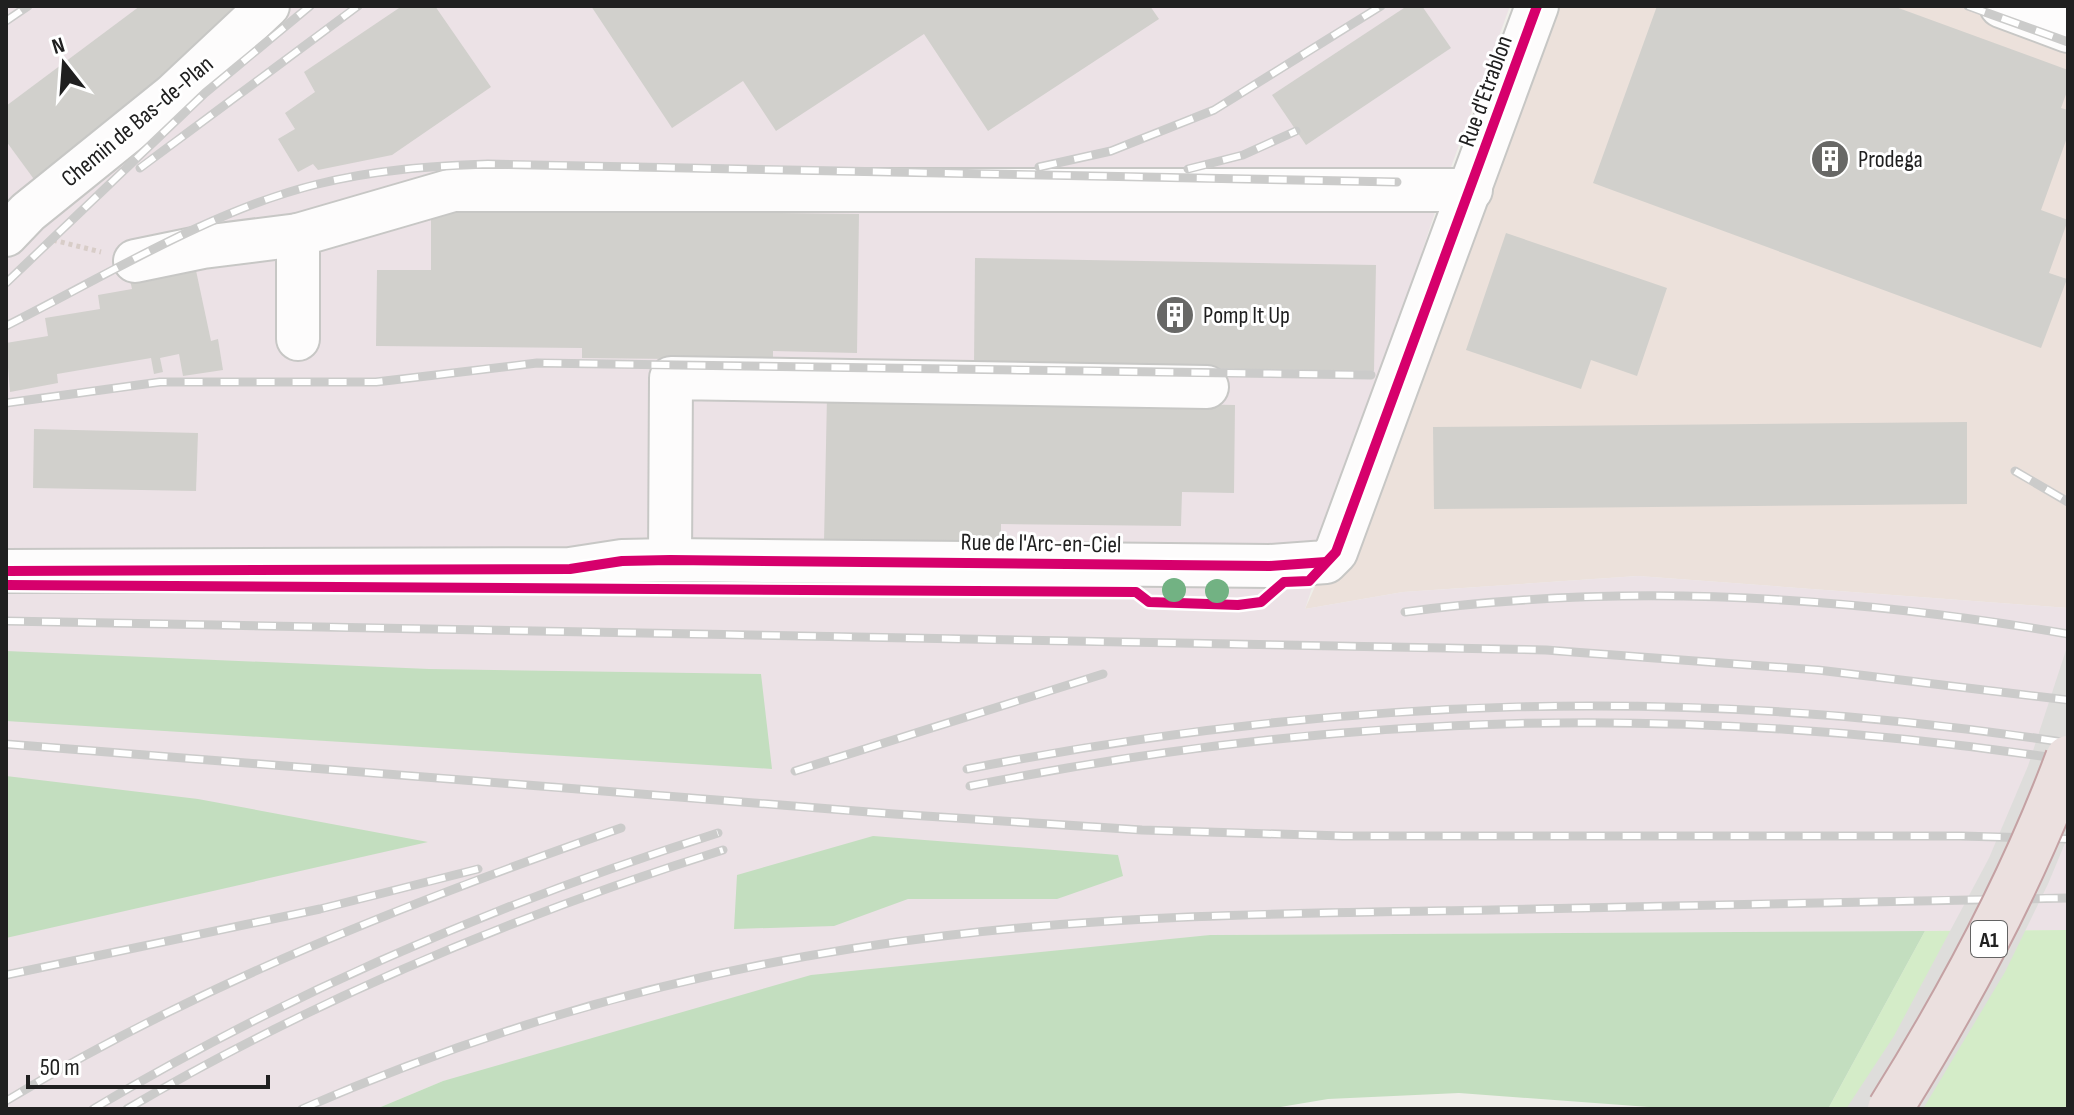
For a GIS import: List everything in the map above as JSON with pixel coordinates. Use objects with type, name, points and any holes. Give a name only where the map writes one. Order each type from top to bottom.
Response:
[{"type":"highway","name":"A1","points":[[1890,1109],[1985,947],[2017,882],[2068,758]]},
{"type":"street","name":"Chemin de Bas-de-Plan","points":[[17,223],[173,95],[268,6]]},
{"type":"street","name":"Rue d'Etrablon","points":[[1471,190],[1537,6]]},
{"type":"street","points":[[2001,6],[2068,31]]},
{"type":"street","points":[[135,261],[203,247],[298,235],[453,190],[1471,190]]},
{"type":"street","name":"Rue de l'Arc-en-Ciel","points":[[6,571],[570,569],[622,561],[670,560],[1270,566],[1326,562],[1336,552],[1471,190]]},
{"type":"street","points":[[298,235],[298,339]]},
{"type":"street","points":[[670,560],[671,378],[1207,387]]},
{"type":"path","points":[[17,223],[52,240],[135,261]]},
{"type":"shaded area","points":[[6,6],[1510,6],[1440,197],[1305,609],[1403,592],[1638,576],[2068,608],[2068,930],[1210,935],[443,1081],[376,1109],[6,1109]]},
{"type":"shaded area","points":[[1557,6],[2068,6],[2068,608],[1638,576],[1403,592],[1305,609],[1474,232]]},
{"type":"green space","points":[[6,651],[429,669],[761,674],[772,769],[6,721]]},
{"type":"green space","points":[[6,776],[198,799],[428,842],[6,938]]},
{"type":"green space","points":[[873,836],[1118,855],[1123,876],[1057,899],[908,899],[834,926],[734,929],[737,875]]},
{"type":"green space","points":[[2068,930],[2068,1109],[1828,1109],[1925,931]]},
{"type":"green space","points":[[1925,931],[1828,1109],[1676,1109],[1459,1093],[1328,1099],[1268,1109],[376,1109],[443,1081],[811,975],[1210,935]]},
{"type":"pier","points":[[2068,644],[2068,836],[2048,884],[2005,972],[1923,1109],[1846,1109],[1894,1036],[1989,858],[2028,766]]},
{"type":"building","points":[[140,6],[244,6],[85,150],[36,182],[6,141],[6,106]]},
{"type":"building","points":[[402,6],[435,6],[491,87],[392,155],[318,170],[313,164],[298,172],[278,139],[295,129],[285,113],[315,92],[304,72]]},
{"type":"building","points":[[591,6],[1150,6],[1159,19],[988,131],[924,34],[776,131],[743,81],[672,128]]},
{"type":"building","points":[[1407,6],[1422,6],[1451,48],[1306,145],[1272,95]]},
{"type":"building","name":"Prodega","points":[[1657,6],[1893,6],[2068,70],[2068,89],[2061,108],[2068,110],[2068,135],[2041,210],[2068,220],[2049,273],[2067,279],[2041,348],[1593,183]]},
{"type":"building","points":[[431,209],[859,214],[857,353],[773,351],[773,360],[582,358],[582,348],[376,346],[377,270],[431,270]]},
{"type":"building","points":[[1506,233],[1667,288],[1637,376],[1591,360],[1581,389],[1466,350]]},
{"type":"building","name":"Pomp It Up","points":[[975,258],[1376,265],[1374,371],[974,365]]},
{"type":"building","points":[[194,261],[211,341],[218,339],[223,370],[183,376],[179,354],[160,358],[163,372],[154,374],[151,358],[57,374],[58,383],[10,392],[6,343],[48,336],[45,318],[100,309],[98,295],[132,289],[130,280]]},
{"type":"building","points":[[827,396],[1235,405],[1234,493],[1182,492],[1181,526],[1001,524],[1001,545],[824,542]]},
{"type":"building","points":[[1967,422],[1967,504],[1434,509],[1433,427]]},
{"type":"building","points":[[34,429],[198,433],[196,491],[33,488]]},
{"type":"railway","points":[[6,21],[28,6]]},
{"type":"railway","points":[[6,283],[205,93],[310,6]]},
{"type":"railway","points":[[140,168],[358,6]]},
{"type":"railway","points":[[1039,167],[1111,151],[1214,110],[1381,6]]},
{"type":"railway","points":[[1968,6],[2068,42]]},
{"type":"railway","points":[[1188,169],[1243,155],[1296,131]]},
{"type":"railway","points":[[6,326],[159,246],[238,210],[318,184],[402,170],[488,164],[1397,182]]},
{"type":"railway","points":[[6,403],[160,382],[376,382],[537,363],[1371,375]]},
{"type":"railway","points":[[2015,471],[2068,502]]},
{"type":"railway","points":[[1405,612],[1571,597],[1737,598],[1903,610],[2068,634]]},
{"type":"railway","points":[[6,621],[1546,650],[1818,670],[2068,700]]},
{"type":"railway","points":[[795,771],[1103,674]]},
{"type":"railway","points":[[967,769],[1244,726],[1380,713],[1516,707],[1653,706],[1790,712],[1928,724],[2068,743]]},
{"type":"railway","points":[[970,786],[1109,761],[1246,742],[1382,730],[1518,724],[1654,723],[1790,729],[2068,760]]},
{"type":"railway","points":[[6,744],[894,814],[1142,830],[1343,836],[1961,836],[2068,839]]},
{"type":"railway","points":[[6,1101],[154,1019],[307,948],[463,885],[621,828]]},
{"type":"railway","points":[[93,1109],[243,1026],[398,953],[556,889],[718,833]]},
{"type":"railway","points":[[127,1109],[270,1031],[418,963],[569,902],[723,850]]},
{"type":"railway","points":[[6,975],[320,909],[478,869]]},
{"type":"railway","points":[[302,1109],[457,1048],[616,999],[779,961],[943,936],[1080,923],[1217,916],[2068,898]]},
{"type":"cycle path","points":[[6,585],[1136,592],[1149,602],[1238,605],[1261,602],[1284,582],[1309,581],[1336,552],[1537,6]]},
{"type":"cycle path","points":[[6,571],[570,569],[622,561],[670,560],[1270,566],[1326,562]]},
{"type":"place","name":"Prodega","points":[[1830,159]]},
{"type":"place","name":"Pomp It Up","points":[[1175,315]]}]
